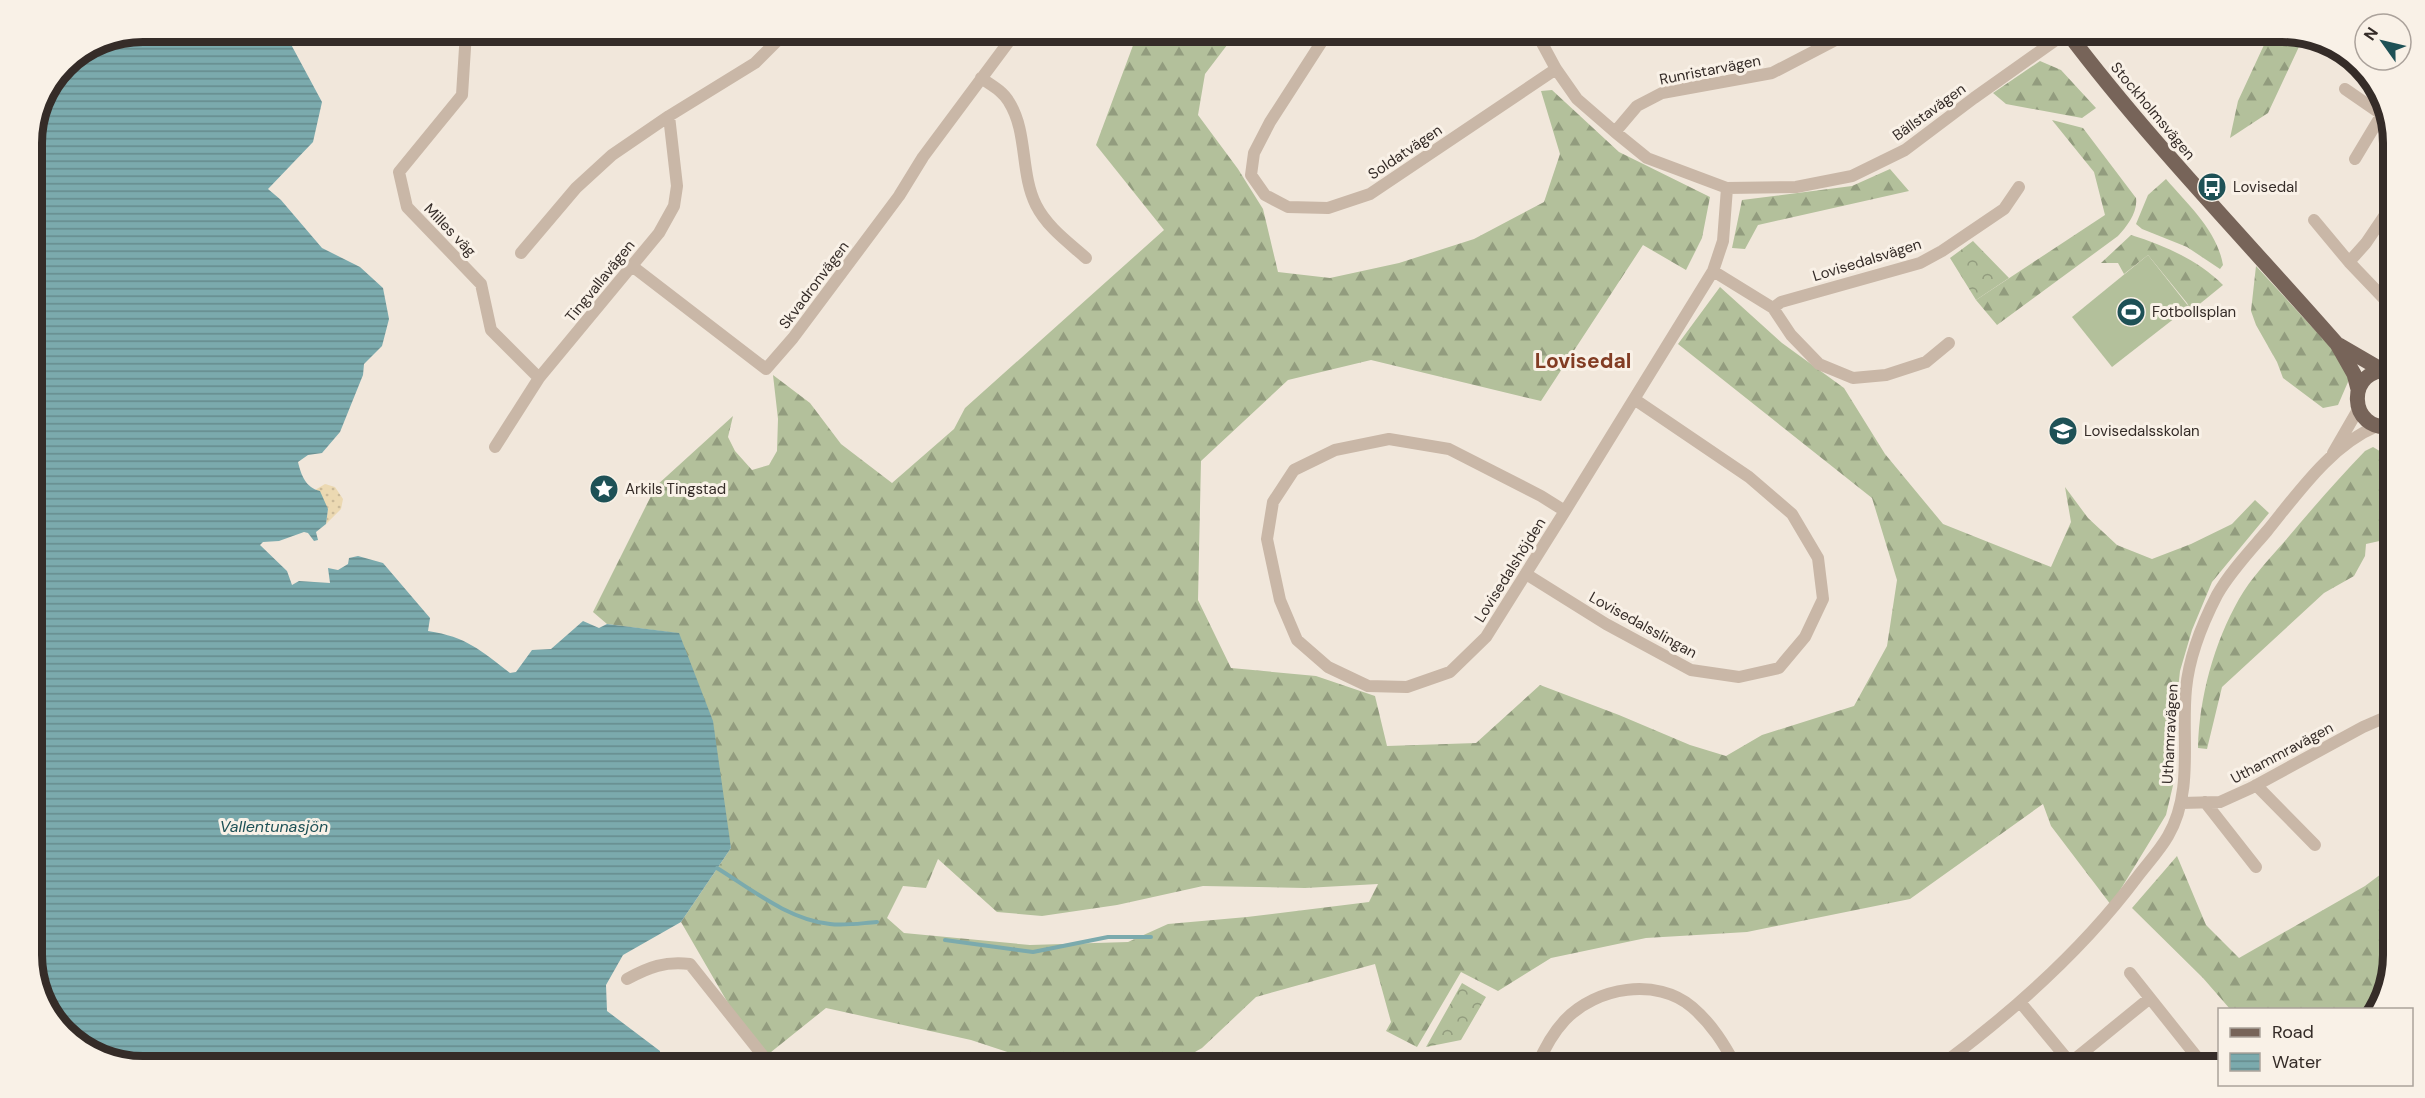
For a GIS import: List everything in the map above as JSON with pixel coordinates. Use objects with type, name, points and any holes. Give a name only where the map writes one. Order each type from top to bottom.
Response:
[{"type":"main road","name":"Stockholmsvägen","points":[[2075,42],[2108,86],[2184,176],[2337,344],[2355,374],[2359,408]]},
{"type":"main road","name":"Stockholmsvägen","points":[[2337,344],[2383,368]]},
{"type":"main road","points":[[2358,389],[2367,376],[2383,372]]},
{"type":"main road","points":[[2359,408],[2368,422],[2383,426]]},
{"type":"street","name":"Milles väg","points":[[465,42],[462,95],[399,172],[407,207],[481,284],[492,330],[538,378]]},
{"type":"street","points":[[521,253],[576,188],[612,155],[669,116],[755,63],[776,42]]},
{"type":"street","name":"Skvadronvägen","points":[[632,266],[766,369],[793,339],[899,196],[922,157],[1008,42]]},
{"type":"street","name":"Soldatvägen","points":[[1322,42],[1270,122],[1254,153],[1251,175],[1265,195],[1288,207],[1328,208],[1370,194],[1556,69]]},
{"type":"street","name":"Bällstavägen","points":[[1541,42],[1556,69],[1577,99],[1647,158],[1727,188],[1796,187],[1852,176],[1905,150],[2053,42]]},
{"type":"street","name":"Runristarvägen","points":[[1615,132],[1636,106],[1662,93],[1772,73],[1832,42]]},
{"type":"street","points":[[981,78],[1002,93],[1010,102],[1035,204],[1045,220],[1086,258]]},
{"type":"street","points":[[2345,89],[2378,112]]},
{"type":"street","name":"Tingvallavägen","points":[[495,447],[538,378],[659,233],[674,206],[677,186],[669,116]]},
{"type":"street","points":[[2355,159],[2380,121]]},
{"type":"street","name":"Lovisedalsvägen","points":[[1773,308],[1781,302],[1920,263],[1942,251],[2004,209],[2019,187]]},
{"type":"street","name":"Lovisedalshöjden","points":[[1565,511],[1541,496],[1449,449],[1389,439],[1335,450],[1294,470],[1273,502],[1267,539],[1280,600],[1297,640],[1328,668],[1368,686],[1407,687],[1450,672],[1486,637],[1526,574],[1565,511],[1713,271],[1723,241],[1727,188]]},
{"type":"street","points":[[2349,262],[2366,243],[2383,218]]},
{"type":"street","points":[[2314,220],[2383,298]]},
{"type":"street","points":[[1713,271],[1773,308],[1791,334],[1819,364],[1853,378],[1886,375],[1926,362],[1948,343]]},
{"type":"street","name":"Lovisedalsslingan","points":[[1526,574],[1606,624],[1691,670],[1738,676],[1779,668],[1805,637],[1823,599],[1818,558],[1792,514],[1749,477],[1634,399]]},
{"type":"street","name":"Uthamravägen","points":[[1953,1056],[2046,980],[2110,914],[2168,835],[2181,803],[2186,763],[2186,689],[2194,647],[2218,595],[2243,559],[2329,459],[2359,408]]},
{"type":"street","name":"Uthamravägen","points":[[2329,459],[2361,434],[2377,426]]},
{"type":"street","name":"Uthammravägen","points":[[2181,803],[2220,802],[2383,718]]},
{"type":"street","points":[[2256,785],[2315,845]]},
{"type":"street","points":[[2205,802],[2256,867]]},
{"type":"street","points":[[627,979],[651,966],[673,962],[690,964],[763,1056]]},
{"type":"street","points":[[2130,974],[2196,1056]]},
{"type":"street","points":[[1541,1056],[1548,1040],[1567,1018],[1592,1001],[1625,990],[1660,990],[1691,1006],[1714,1029],[1730,1056]]},
{"type":"street","points":[[2082,1056],[2150,998]]},
{"type":"street","points":[[2020,1002],[2064,1056]]},
{"type":"green space","points":[[1134,42],[1229,42],[1205,74],[1198,115],[1238,169],[1263,209],[1278,272],[1330,278],[1399,263],[1474,239],[1544,202],[1560,154],[1541,91],[1552,90],[1619,152],[1710,197],[1702,238],[1686,270],[1643,245],[1541,401],[1371,360],[1288,380],[1201,461],[1198,600],[1231,668],[1316,676],[1375,696],[1387,746],[1476,743],[1540,685],[1690,745],[1726,756],[1762,735],[1854,706],[1887,646],[1897,580],[1872,498],[1678,344],[1720,287],[1782,343],[1844,388],[1885,454],[1943,524],[2051,567],[2071,522],[2065,487],[2088,518],[2117,545],[2152,559],[2191,544],[2232,524],[2255,500],[2269,513],[2212,582],[2192,630],[2180,671],[2175,717],[2174,781],[2166,815],[2111,905],[2051,826],[2043,804],[1910,899],[1747,932],[1646,938],[1551,958],[1498,991],[1461,972],[1417,1047],[1386,1031],[1391,1022],[1375,964],[1256,997],[1202,1048],[1188,1056],[1020,1056],[971,1040],[826,1008],[766,1056],[759,1056],[681,922],[731,848],[676,633],[607,624],[593,612],[656,486],[733,416],[728,437],[735,451],[752,470],[769,465],[777,451],[778,419],[773,375],[810,403],[841,444],[892,483],[954,429],[965,408],[1164,230],[1096,145]],"holes":[[[938,859],[997,912],[1042,916],[1117,905],[1203,886],[1305,888],[1378,884],[1369,902],[1168,924],[1128,942],[1030,945],[904,933],[887,918],[903,886],[926,888]]]},
{"type":"green space","points":[[2265,42],[2300,44],[2268,113],[2230,138],[2238,101]]},
{"type":"green space","points":[[2040,61],[2061,70],[2096,108],[2082,118],[2006,104],[1993,93]]},
{"type":"green space","points":[[2052,120],[2083,128],[2136,198],[2134,214],[2118,236],[1997,325],[1976,300],[2105,215],[2094,172]]},
{"type":"green space","points":[[1890,169],[1909,191],[1758,225],[1745,249],[1732,248],[1742,200],[1852,186]]},
{"type":"green space","points":[[2166,179],[2192,208],[2215,240],[2223,265],[2220,269],[2187,247],[2142,229],[2136,224],[2148,195]]},
{"type":"green space","points":[[2131,235],[2180,254],[2203,268],[2223,285],[2191,311],[2148,255],[2124,274],[2118,263],[2101,263]]},
{"type":"green space","points":[[1973,241],[2009,278],[1976,300],[1950,258]]},
{"type":"green space","name":"Fotbollsplan","points":[[2148,255],[2189,307],[2112,367],[2072,317]]},
{"type":"green space","points":[[2256,266],[2347,365],[2351,375],[2338,405],[2323,408],[2283,378],[2251,311]]},
{"type":"green space","points":[[2373,447],[2383,453],[2383,540],[2366,544],[2365,556],[2354,576],[2324,593],[2222,687],[2207,749],[2198,748],[2201,710],[2209,671],[2222,634],[2239,599],[2261,569],[2324,495],[2365,451]]},
{"type":"green space","points":[[2177,856],[2206,925],[2239,958],[2365,886],[2383,872],[2381,974],[2367,1008],[2229,1008],[2203,978],[2132,908]]},
{"type":"green space","points":[[1462,983],[1486,997],[1461,1040],[1426,1047]]},
{"type":"sand","points":[[325,484],[335,487],[343,499],[341,509],[326,524],[328,509],[315,490]]},
{"type":"water","name":"Vallentunasjön","points":[[143,42],[290,42],[322,102],[313,142],[268,189],[281,200],[322,248],[360,267],[383,288],[389,319],[382,346],[364,364],[363,375],[340,432],[322,453],[308,455],[298,462],[305,480],[311,487],[320,491],[328,509],[326,524],[316,532],[318,540],[314,541],[308,533],[304,532],[279,541],[263,542],[260,545],[287,571],[292,585],[299,581],[330,583],[328,568],[338,570],[348,564],[349,558],[358,556],[383,563],[430,618],[428,631],[463,641],[481,651],[510,673],[516,672],[532,650],[551,649],[583,621],[599,628],[607,624],[679,633],[713,721],[731,848],[681,922],[623,955],[606,985],[607,1011],[660,1051],[660,1056],[143,1056],[124,1054],[87,1039],[67,1021],[52,999],[42,961],[42,137],[50,105],[59,87],[87,59],[124,44]]},
{"type":"waterway","points":[[717,868],[771,902],[800,917],[836,925],[877,922]]},
{"type":"waterway","points":[[945,940],[1033,952],[1108,937],[1151,937]]},
{"type":"place","name":"Lovisedal","points":[[2212,187]]},
{"type":"place","name":"Fotbollsplan","points":[[2131,312]]},
{"type":"place","name":"Lovisedalsskolan","points":[[2063,431]]},
{"type":"place","name":"Arkils Tingstad","points":[[604,489]]},
{"type":"district","name":"Lovisedal","points":[[1583,361]]}]
